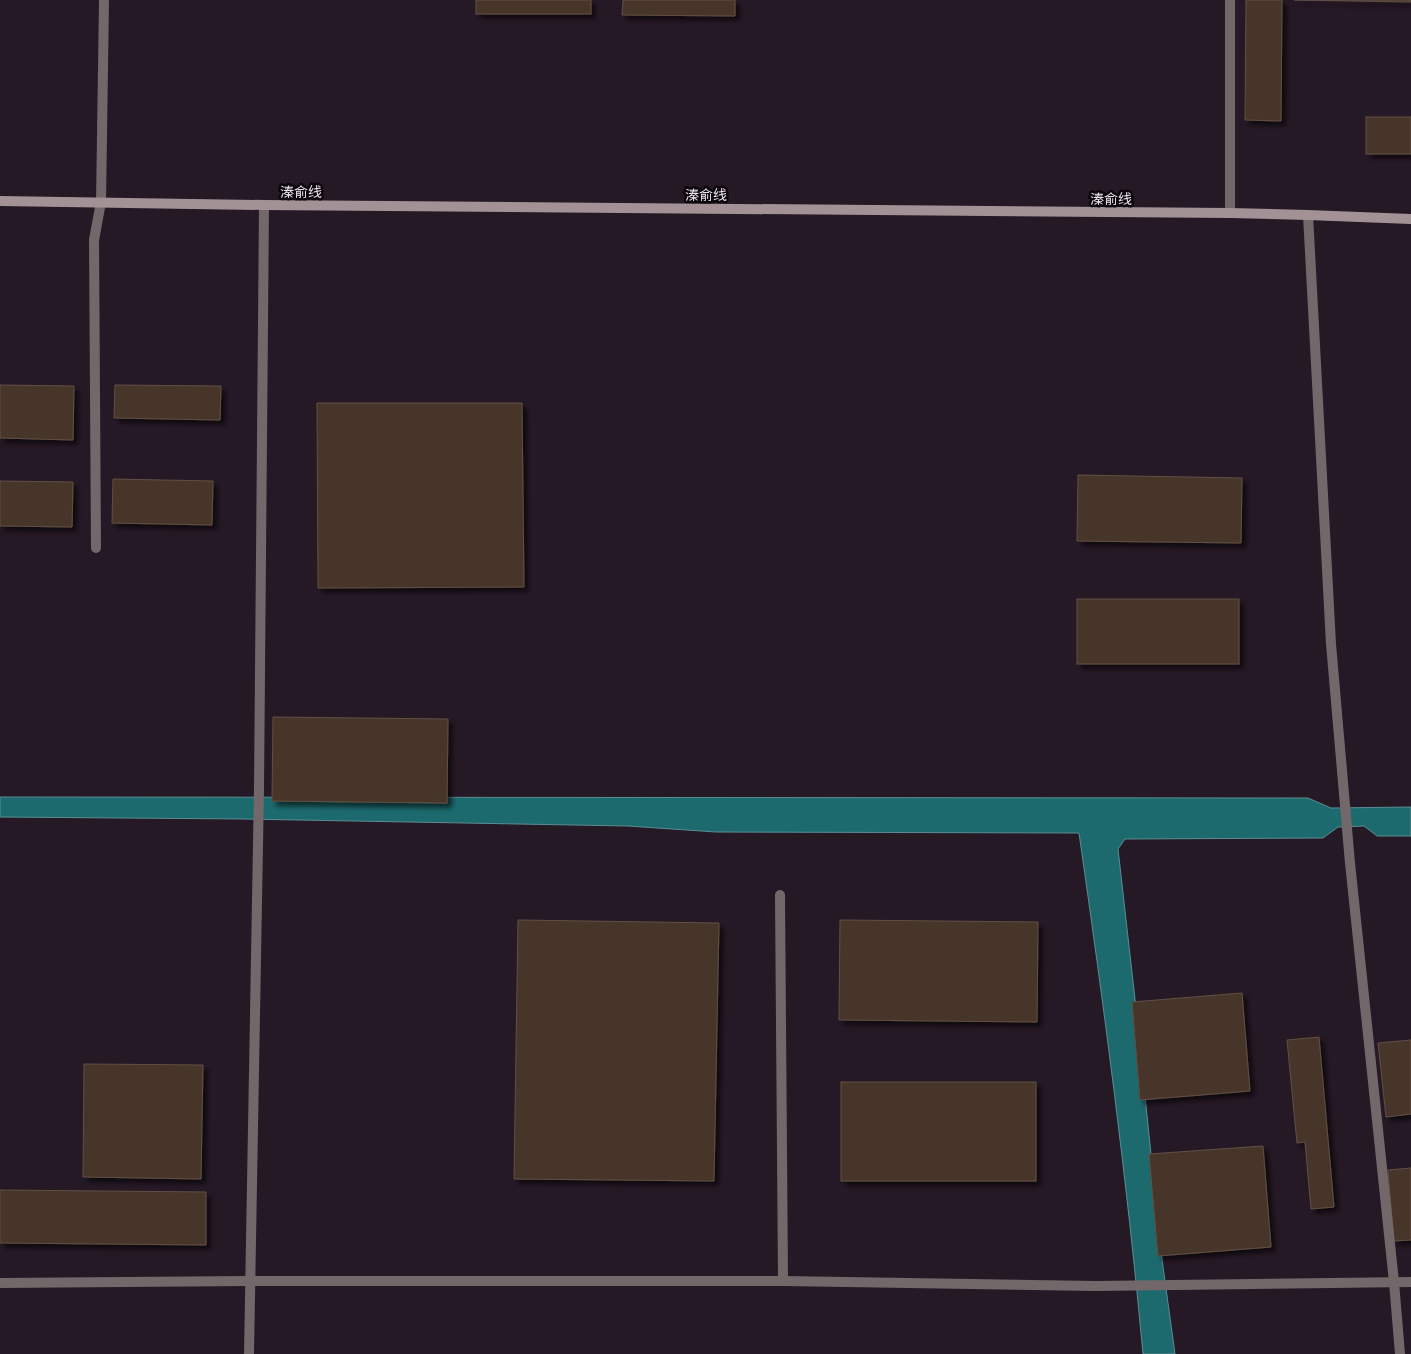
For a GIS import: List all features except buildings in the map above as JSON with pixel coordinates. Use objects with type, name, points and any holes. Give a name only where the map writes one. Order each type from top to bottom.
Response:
[{"type":"main road","name":"溱俞线","points":[[0,201],[1230,213],[1411,219]]},
{"type":"street","points":[[96,548],[94,240],[101,202],[104,0]]},
{"type":"street","points":[[1230,0],[1230,213]]},
{"type":"street","points":[[248,1354],[260,788],[264,205]]},
{"type":"street","points":[[1308,215],[1331,644],[1350,863],[1400,1354]]},
{"type":"street","points":[[780,895],[783,1281]]},
{"type":"street","points":[[0,1282],[783,1281],[1096,1286],[1411,1282]]},
{"type":"shaded area","points":[[0,797],[1308,798],[1331,808],[1411,807],[1411,836],[1377,836],[1364,826],[1338,827],[1323,838],[1125,839],[1118,849],[1161,1252],[1175,1354],[1143,1354],[1130,1224],[1079,833],[716,832],[628,826],[0,817]]}]
